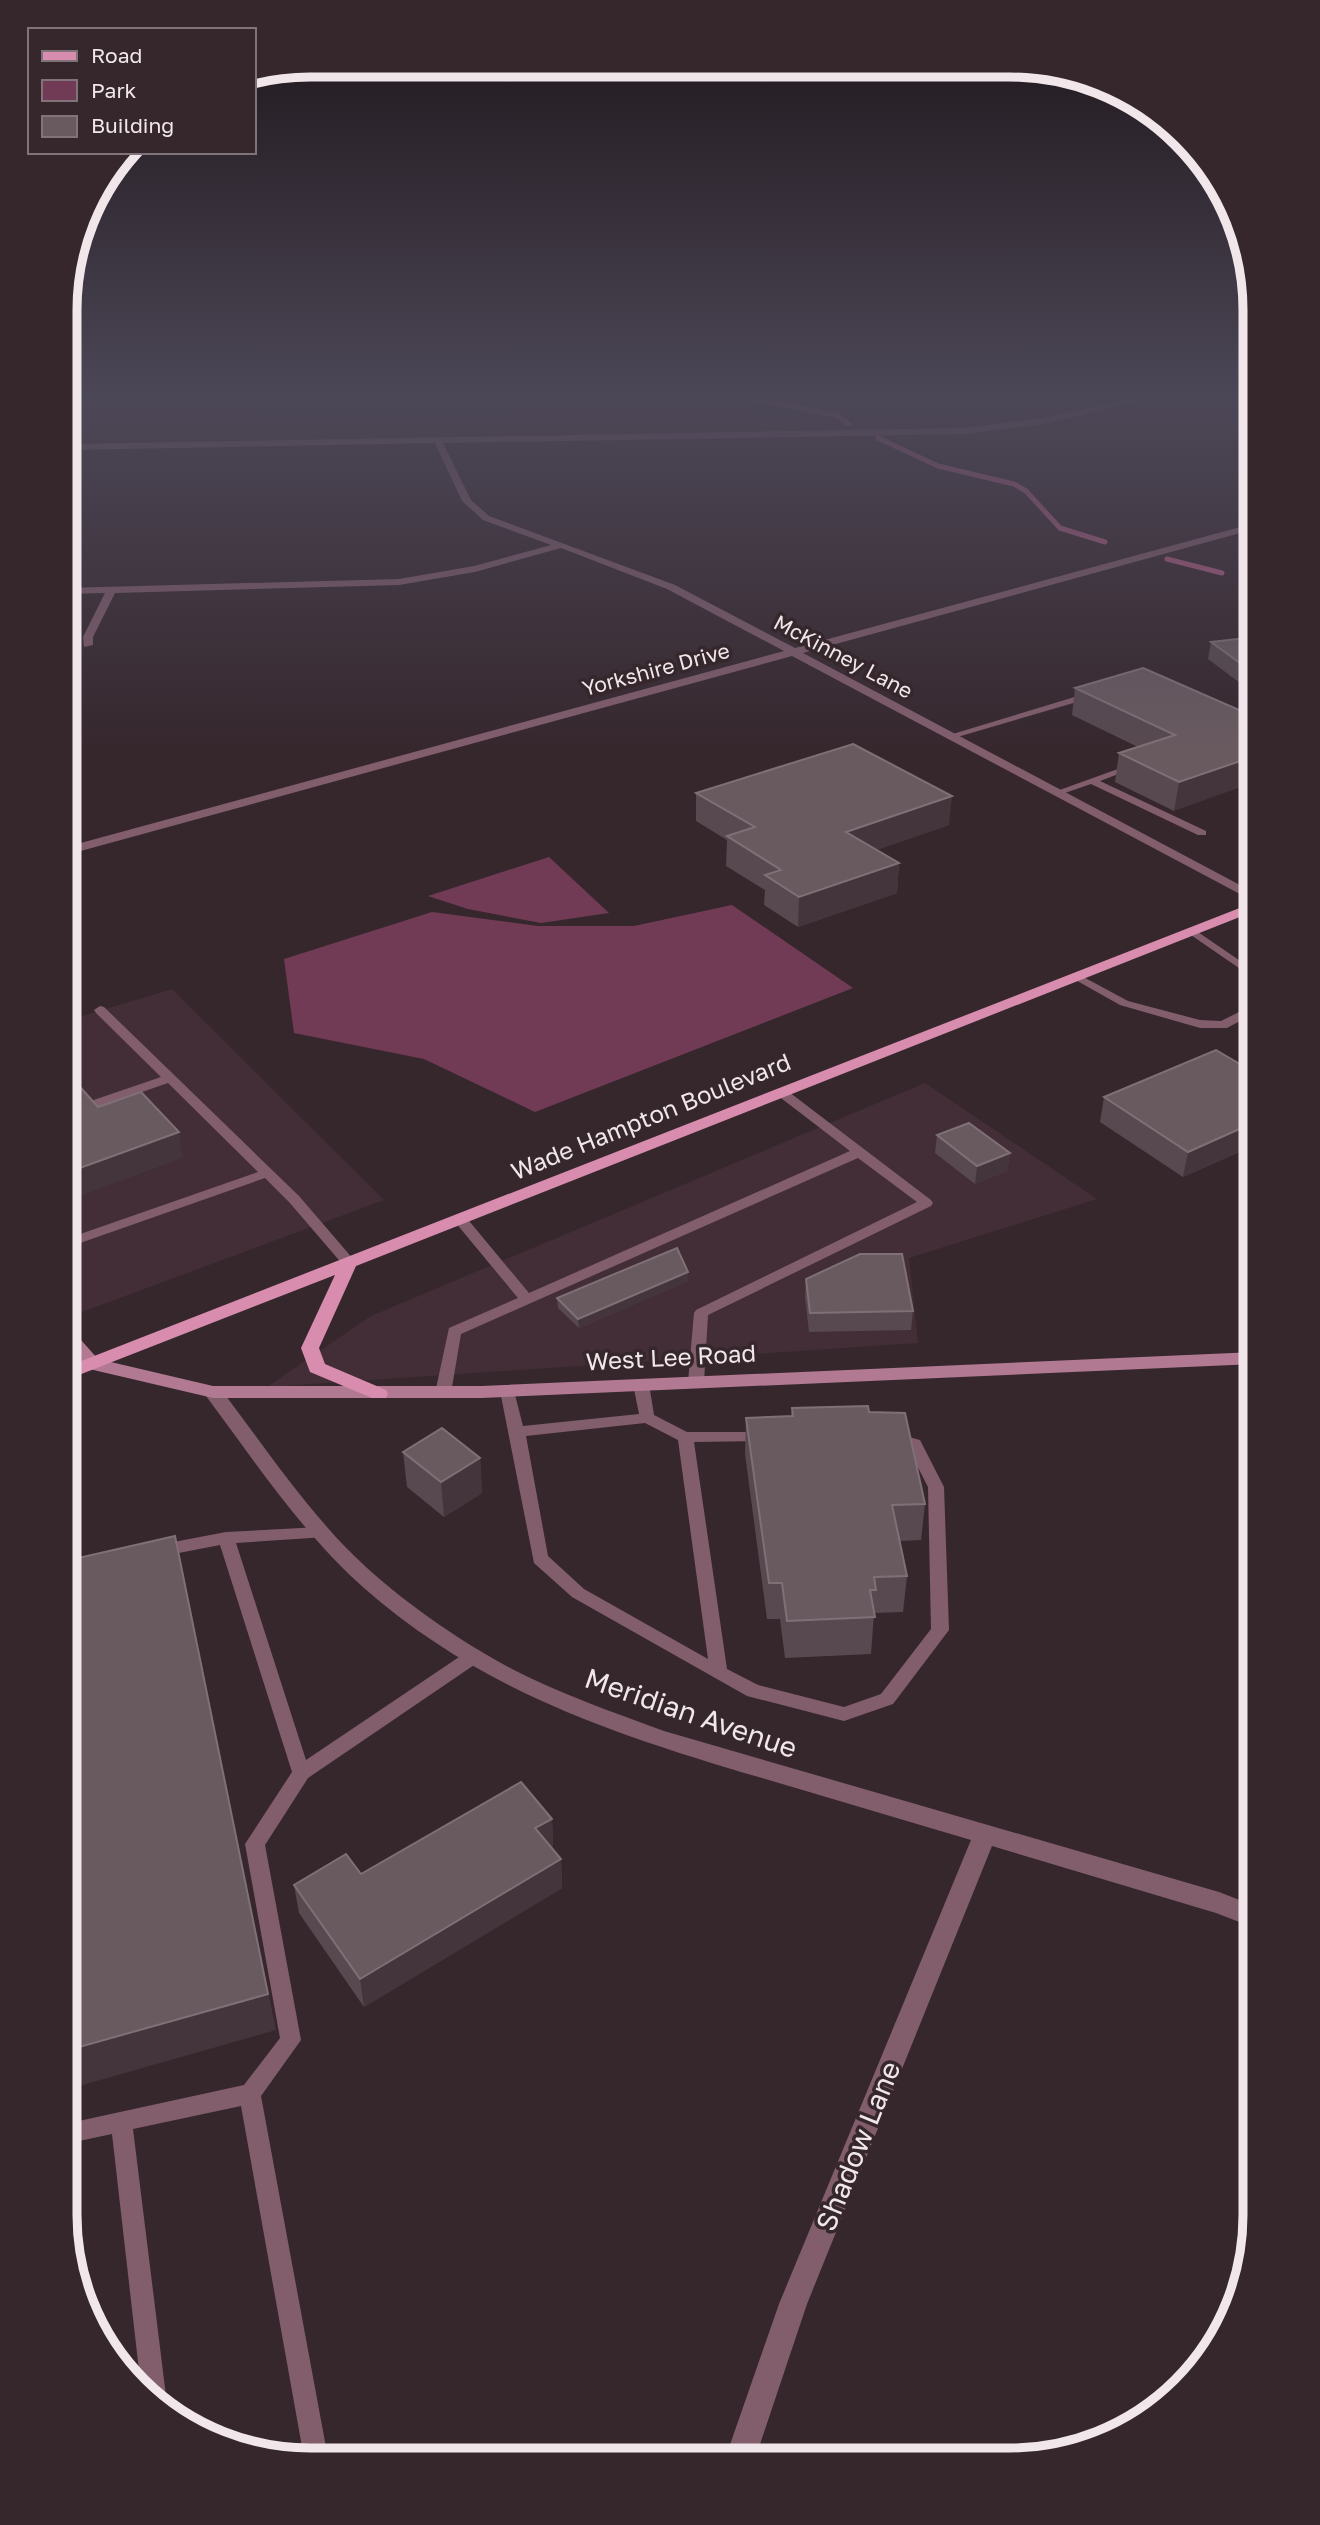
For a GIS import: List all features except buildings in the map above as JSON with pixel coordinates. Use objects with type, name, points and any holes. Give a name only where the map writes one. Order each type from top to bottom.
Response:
[{"type":"main road","name":"Wade Hampton Boulevard","points":[[77,1370],[1243,911]]},
{"type":"main road","points":[[349,1263],[310,1348],[317,1368],[379,1394]]},
{"type":"street","name":"McKinney Lane","points":[[487,517],[500,524],[634,570],[671,587],[1243,892]]},
{"type":"street","name":"Yorkshire Drive","points":[[77,848],[1243,529]]},
{"type":"street","points":[[77,592],[400,582],[475,569],[561,545]]},
{"type":"street","points":[[88,645],[88,637],[111,591]]},
{"type":"street","points":[[77,1347],[92,1364]]},
{"type":"street","name":"West Lee Road","points":[[92,1364],[213,1391],[379,1394],[915,1375],[1243,1359]]},
{"type":"street","name":"Meridian Avenue","points":[[213,1391],[320,1533],[372,1583],[438,1634],[504,1675],[576,1707],[660,1739],[1219,1903],[1243,1912]]},
{"type":"street","name":"Shadow Lane","points":[[744,2448],[793,2304],[984,1836]]},
{"type":"lane","points":[[951,736],[1099,692]]},
{"type":"lane","points":[[1059,792],[1132,767]]},
{"type":"lane","points":[[1092,781],[1202,832]]},
{"type":"lane","points":[[1192,931],[1243,967]]},
{"type":"lane","points":[[1076,976],[1125,1003],[1200,1024],[1223,1025],[1243,1014]]},
{"type":"lane","points":[[100,1010],[294,1199],[349,1263]]},
{"type":"lane","points":[[86,1107],[169,1078]]},
{"type":"lane","points":[[696,1382],[701,1312],[926,1203],[781,1093]]},
{"type":"lane","points":[[443,1392],[454,1331],[860,1152]]},
{"type":"lane","points":[[77,1240],[267,1173]]},
{"type":"lane","points":[[460,1219],[527,1299]]},
{"type":"lane","points":[[641,1384],[647,1418]]},
{"type":"lane","points":[[508,1391],[540,1559],[578,1593],[752,1691],[844,1714],[887,1699],[940,1630],[936,1487],[914,1444],[877,1434]]},
{"type":"lane","points":[[517,1432],[647,1418],[685,1437],[780,1435]]},
{"type":"lane","points":[[685,1437],[719,1673]]},
{"type":"lane","points":[[146,1553],[226,1538],[320,1533]]},
{"type":"lane","points":[[226,1538],[302,1773]]},
{"type":"lane","points":[[77,2131],[250,2094],[291,2040],[255,1844],[302,1773],[474,1656]]},
{"type":"lane","points":[[250,2094],[314,2448]]},
{"type":"lane","points":[[121,2122],[153,2387]]},
{"type":"shaded area","points":[[172,989],[384,1200],[77,1314],[77,1018]]},
{"type":"shaded area","points":[[925,1083],[1097,1199],[909,1258],[918,1343],[267,1387],[371,1316]]},
{"type":"green space","points":[[549,857],[609,913],[541,923],[468,909],[428,896]]},
{"type":"green space","points":[[732,905],[853,988],[535,1112],[424,1059],[294,1033],[284,959],[432,912],[538,926],[634,926]]},
{"type":"waterway","points":[[1050,517],[1060,528],[1105,542]]},
{"type":"waterway","points":[[1167,559],[1222,573]]}]
